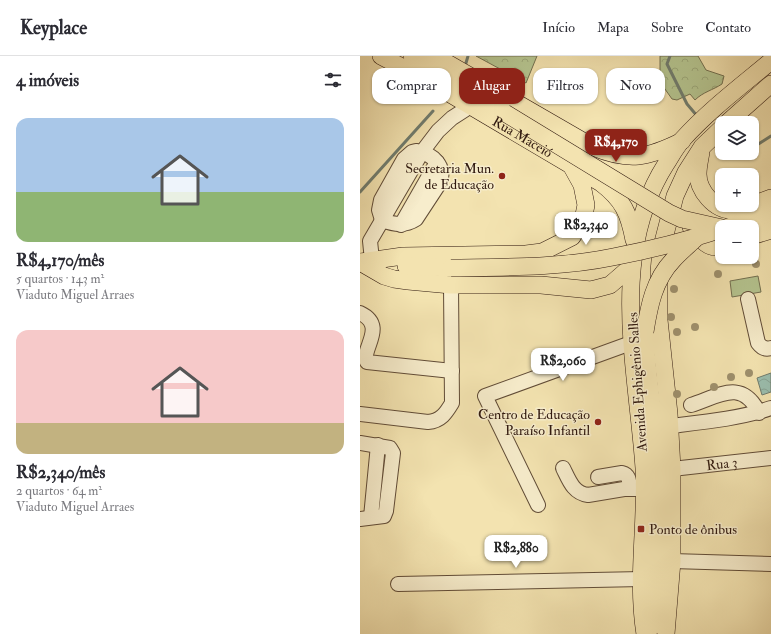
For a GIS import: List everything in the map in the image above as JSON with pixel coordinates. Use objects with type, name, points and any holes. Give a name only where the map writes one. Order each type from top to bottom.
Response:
[{"type":"main road","name":"Rua Maceió","points":[[381,56],[430,82],[601,183],[618,198],[627,214],[634,244]]},
{"type":"main road","name":"Rua Maceió","points":[[412,56],[669,213],[682,219],[715,226]]},
{"type":"main road","points":[[430,56],[449,64],[593,148],[610,154],[627,157],[647,155],[665,150],[682,141],[725,100],[771,61]]},
{"type":"main road","points":[[734,116],[771,84]]},
{"type":"main road","name":"Avenida Ephigênio Salles","points":[[666,634],[672,561],[672,470],[670,426],[659,320],[659,272],[661,250],[675,196],[686,172],[702,147],[715,135]]},
{"type":"main road","name":"Avenida Ephigênio Salles","points":[[645,634],[643,623],[642,579],[644,529],[637,489],[644,468],[631,343],[632,264],[634,244],[641,217],[657,178],[682,141]]},
{"type":"main road","points":[[702,147],[698,173],[700,184],[704,194],[715,202]]},
{"type":"main road","points":[[366,261],[403,256],[526,254],[542,252],[558,245],[572,237],[583,220],[586,205],[582,185],[572,166]]},
{"type":"main road","points":[[675,196],[687,222],[702,241],[715,247]]},
{"type":"main road","points":[[759,202],[771,198]]},
{"type":"main road","points":[[750,220],[771,213]]},
{"type":"main road","points":[[759,234],[771,230]]},
{"type":"main road","points":[[366,261],[451,268],[509,267],[576,262],[612,258],[698,237],[715,231]]},
{"type":"main road","points":[[652,634],[658,510],[657,458],[645,353],[645,332],[654,290],[662,274],[673,260],[698,237]]},
{"type":"main road","points":[[366,261],[384,276],[394,279],[452,285],[540,285],[590,290],[610,285],[632,264]]},
{"type":"street","points":[[366,261],[370,241],[422,152],[438,131],[469,105]]},
{"type":"street","points":[[382,220],[401,225],[437,162],[422,152]]},
{"type":"street","points":[[360,414],[428,422],[436,421],[445,414],[452,403],[452,285]]},
{"type":"street","points":[[748,299],[758,343],[760,346],[765,348],[771,348]]},
{"type":"street","points":[[360,313],[367,317],[371,322],[371,328],[362,356],[367,362],[452,371]]},
{"type":"street","points":[[538,505],[485,396],[631,343]]},
{"type":"street","points":[[692,405],[731,392],[739,392],[746,395],[765,410]]},
{"type":"street","points":[[670,426],[727,419],[765,410]]},
{"type":"street","points":[[360,443],[378,445],[366,518]]},
{"type":"street","name":"Rua 3","points":[[672,470],[771,458]]},
{"type":"street","points":[[563,468],[574,487],[578,492],[583,494],[588,495],[637,489]]},
{"type":"street","points":[[598,477],[622,473],[628,476],[629,481],[637,489]]},
{"type":"street","points":[[672,561],[771,564]]},
{"type":"street","points":[[398,584],[642,579]]},
{"type":"green space","points":[[476,56],[537,56],[526,83],[525,68],[498,68]]},
{"type":"green space","points":[[660,56],[698,56],[706,70],[724,76],[722,84],[701,95],[695,100],[690,94],[677,100],[672,99],[665,89],[665,68],[660,68]]},
{"type":"green space","points":[[758,276],[761,292],[732,297],[730,281]]},
{"type":"water","points":[[771,373],[771,392],[762,395],[757,378]]},
{"type":"waterway","points":[[466,63],[468,56]]},
{"type":"waterway","points":[[670,56],[667,64],[687,104],[698,117]]},
{"type":"waterway","points":[[360,192],[433,111]]},
{"type":"waterway","points":[[759,144],[771,136]]},
{"type":"place","name":"Secretaria Mun. de Educação","points":[[502,176]]},
{"type":"place","name":"Centro de Educação Paraíso Infantil","points":[[598,422]]},
{"type":"place","name":"Ponto de ônibus","points":[[641,529]]}]
